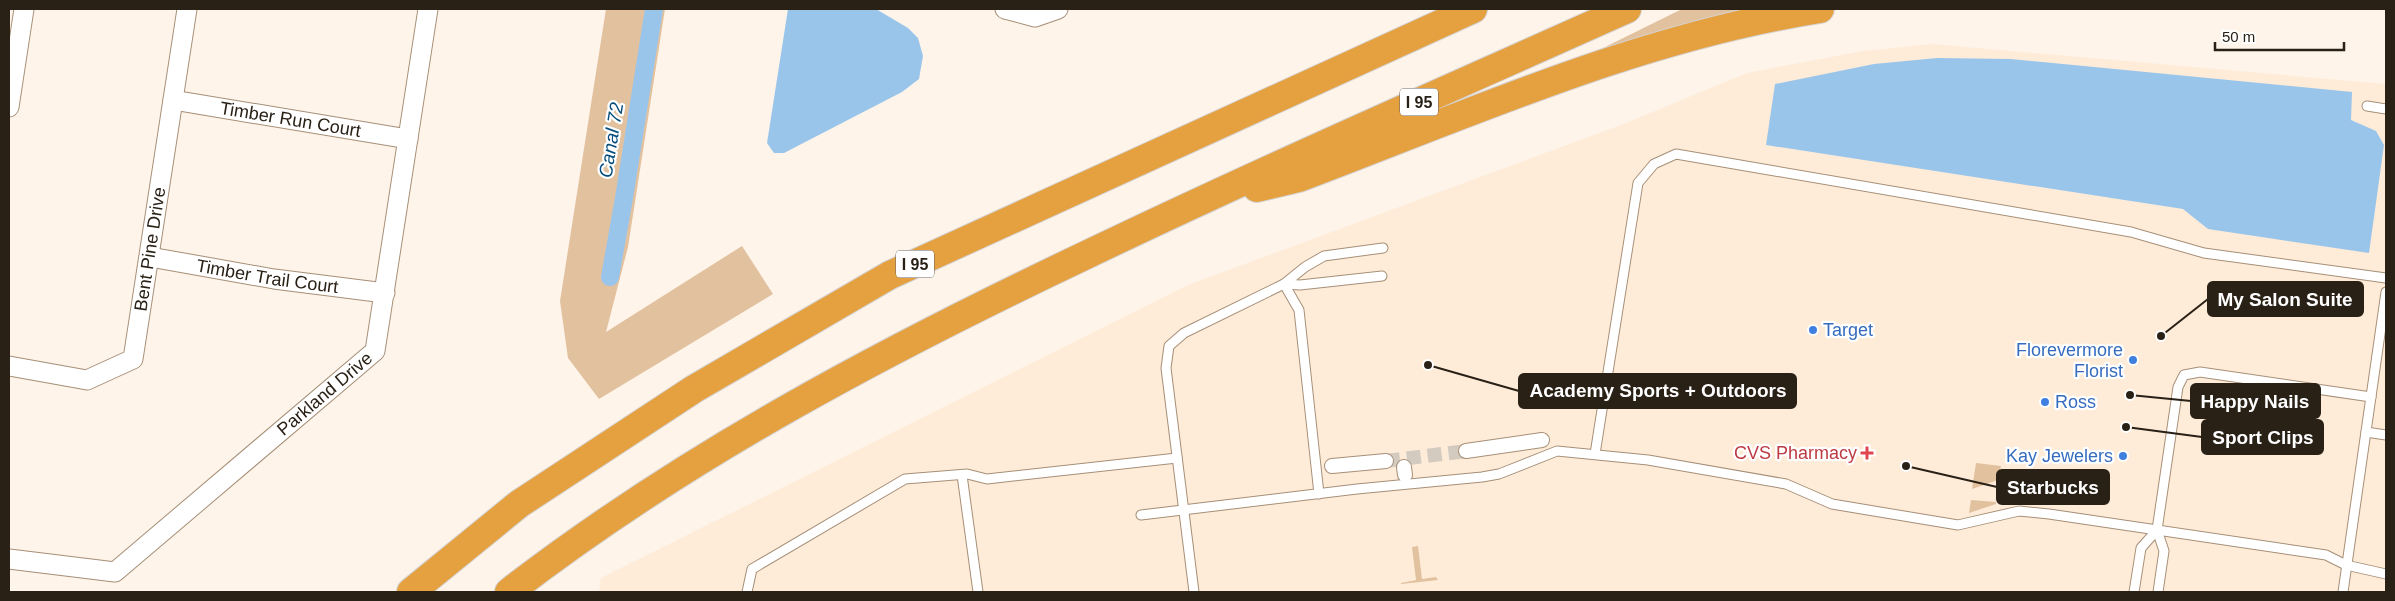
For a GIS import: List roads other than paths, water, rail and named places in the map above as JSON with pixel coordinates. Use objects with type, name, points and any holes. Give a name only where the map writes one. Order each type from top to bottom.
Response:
[{"type":"highway","name":"I 95","points":[[510,592],[559,554],[733,439],[959,316],[1211,195],[1627,9]]},
{"type":"highway","points":[[1211,195],[1275,185],[1299,178],[1491,104],[1646,50],[1702,33],[1820,9]]},
{"type":"highway","name":"I 95","points":[[411,592],[528,498],[694,390],[890,275],[1469,10]]},
{"type":"street","points":[[9,107],[24,9]]},
{"type":"street","name":"Bent Pine Drive","points":[[9,366],[87,380],[133,359],[187,9]]},
{"type":"street","name":"Parkland Drive","points":[[9,559],[115,572],[375,351],[428,9]]},
{"type":"street","points":[[1005,9],[1035,16],[1058,9]]},
{"type":"street","name":"Timber Run Court","points":[[173,100],[408,139]]},
{"type":"street","name":"Timber Trail Court","points":[[150,257],[274,279],[385,293]]},
{"type":"street","points":[[1466,451],[1543,439]]},
{"type":"street","points":[[1332,466],[1386,461]]},
{"type":"lane","points":[[2367,106],[2386,109]]},
{"type":"lane","points":[[1595,454],[1638,184],[1654,164],[1676,154],[2130,232],[2204,253],[2386,278]]},
{"type":"lane","points":[[1194,592],[1166,368],[1169,346],[1184,333],[1284,284],[1305,267],[1324,256],[1383,248]]},
{"type":"lane","points":[[1284,284],[1300,285],[1382,276]]},
{"type":"lane","points":[[1284,284],[1299,310],[1319,494]]},
{"type":"lane","points":[[2343,592],[2386,292]]},
{"type":"lane","points":[[2158,592],[2164,551],[2157,530],[2178,387],[2184,375],[2200,372],[2371,397]]},
{"type":"lane","points":[[2366,432],[2386,435]]},
{"type":"lane","points":[[1141,515],[1482,477],[1499,474],[1557,451],[1648,460],[1786,484],[1832,504],[1958,524],[2018,511],[2326,555],[2346,565],[2386,574]]},
{"type":"lane","points":[[746,592],[752,569],[905,479],[962,475],[987,479],[1177,458]]},
{"type":"lane","points":[[962,475],[978,592]]},
{"type":"lane","points":[[2134,592],[2141,548],[2157,530]]},
{"type":"water","points":[[788,9],[876,9],[908,28],[918,38],[923,56],[919,79],[902,92],[784,153],[774,153],[767,143]]},
{"type":"water","points":[[1937,58],[2011,59],[2352,92],[2351,120],[2376,131],[2384,145],[2369,253],[2208,229],[2183,209],[1766,145],[1775,84],[1874,64]]},
{"type":"waterway","name":"Canal 72","points":[[610,277],[654,9]]},
{"type":"tunnel","points":[[1386,461],[1466,451]]},
{"type":"place","name":"Target","points":[[1813,330]]},
{"type":"place","name":"My Salon Suite","points":[[2161,336]]},
{"type":"place","name":"Florevermore Florist","points":[[2133,360]]},
{"type":"place","name":"Academy Sports + Outdoors","points":[[1428,365]]},
{"type":"place","name":"Happy Nails","points":[[2130,395]]},
{"type":"place","name":"Ross","points":[[2045,402]]},
{"type":"place","name":"Sport Clips","points":[[2126,427]]},
{"type":"place","name":"CVS Pharmacy","points":[[1867,453]]},
{"type":"place","name":"Kay Jewelers","points":[[2123,456]]},
{"type":"place","name":"Starbucks","points":[[1906,466]]}]
